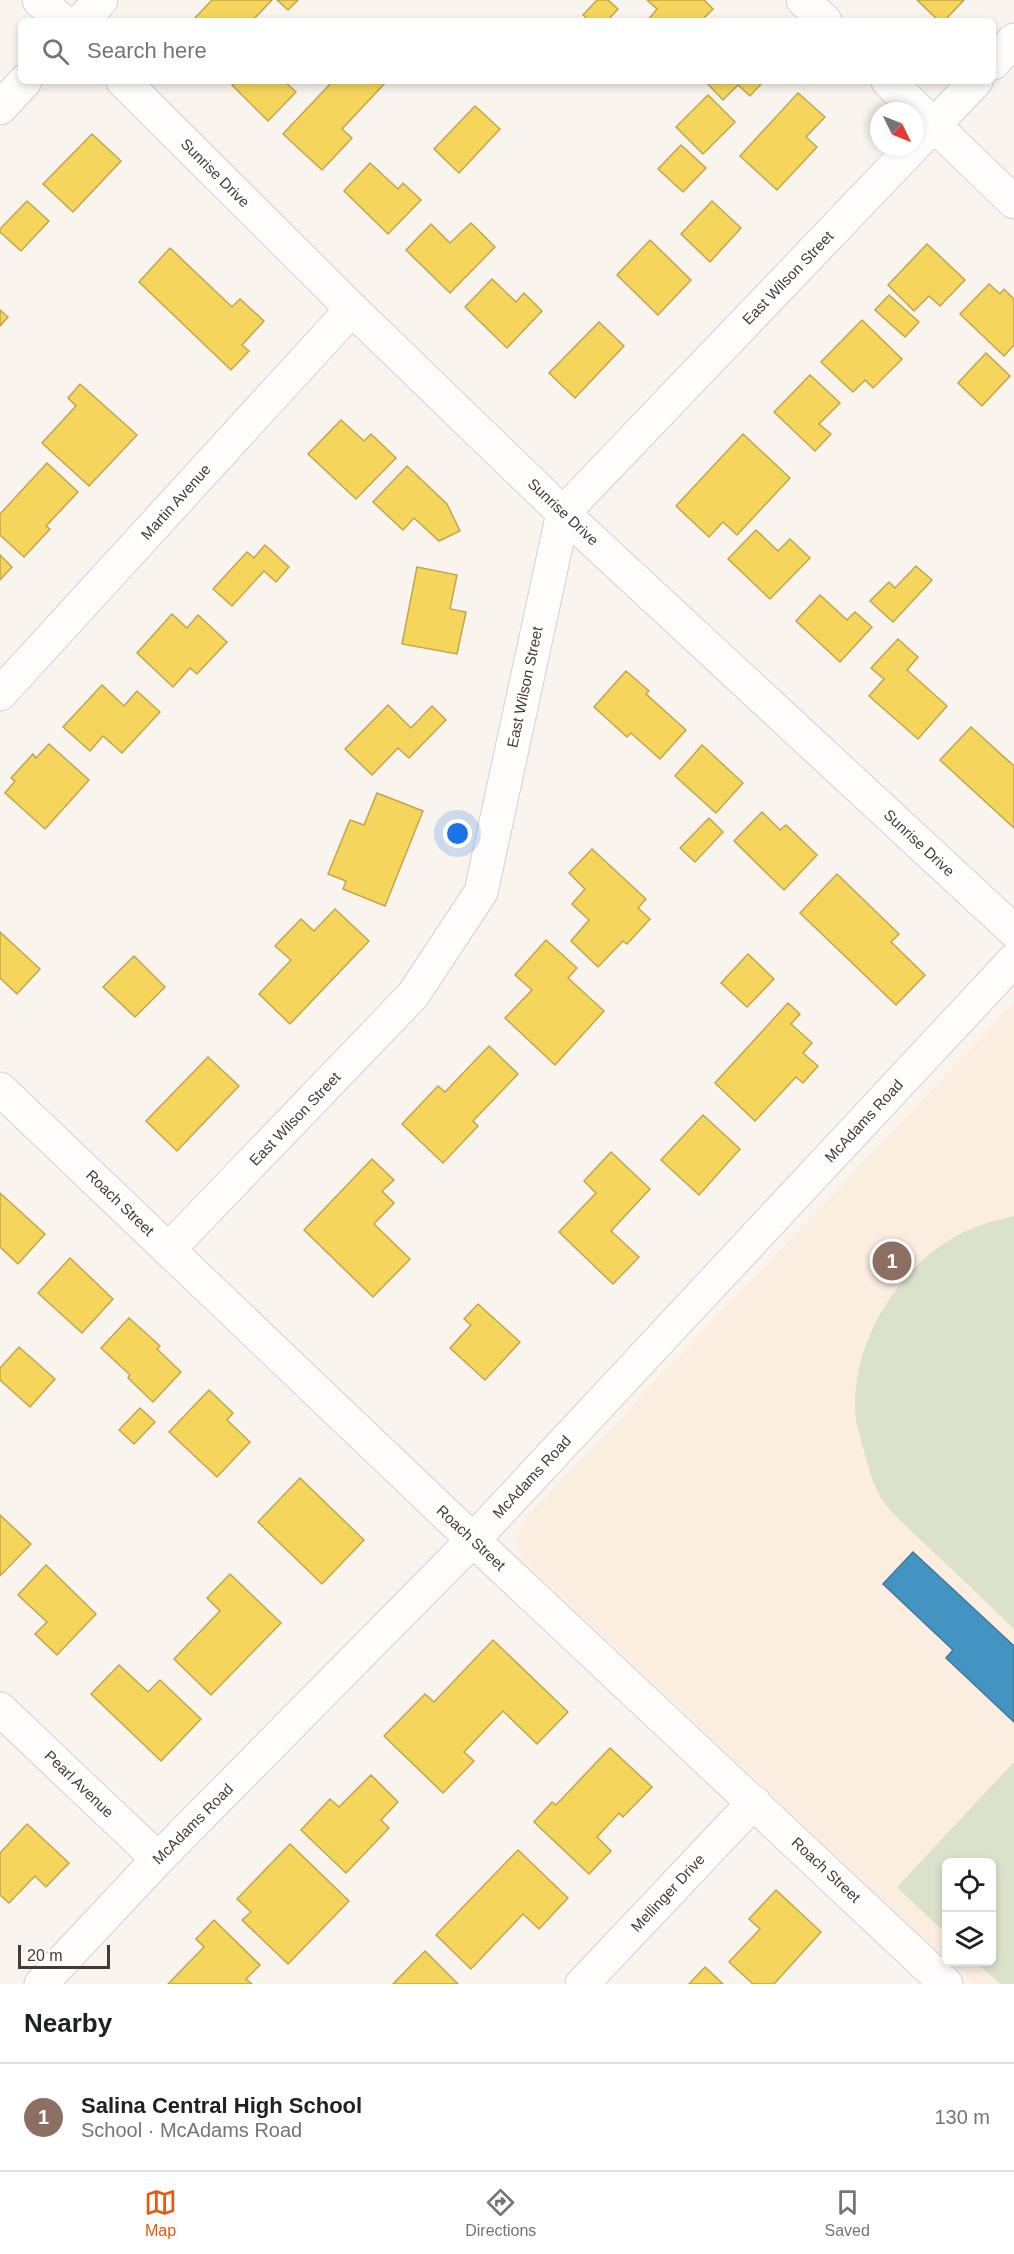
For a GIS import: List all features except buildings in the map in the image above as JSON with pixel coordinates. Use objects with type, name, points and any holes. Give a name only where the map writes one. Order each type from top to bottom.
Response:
[{"type":"street","points":[[39,0],[59,18]]},
{"type":"street","points":[[84,18],[101,0]]},
{"type":"street","points":[[803,0],[822,18]]},
{"type":"street","points":[[996,60],[1014,40]]},
{"type":"street","points":[[0,108],[22,84]]},
{"type":"street","name":"Sunrise Drive","points":[[126,84],[352,309],[563,513],[1014,931]]},
{"type":"street","points":[[890,84],[900,102]]},
{"type":"street","name":"East Wilson Street","points":[[924,136],[973,84]]},
{"type":"street","points":[[924,141],[1014,202]]},
{"type":"street","name":"East Wilson Street","points":[[169,1249],[413,995],[481,892],[563,513],[905,156]]},
{"type":"street","name":"Martin Avenue","points":[[0,694],[352,309]]},
{"type":"street","name":"McAdams Road","points":[[41,1984],[158,1859],[473,1540],[1014,960]]},
{"type":"street","name":"Roach Street","points":[[0,1089],[473,1540],[946,1984]]},
{"type":"street","name":"Pearl Avenue","points":[[0,1709],[158,1859]]},
{"type":"street","name":"Mellinger Drive","points":[[582,1984],[754,1802]]},
{"type":"shaded area","points":[[1014,1003],[1014,1984],[973,1984],[953,1966],[996,1966],[996,1858],[942,1858],[942,1955],[525,1562],[515,1542],[525,1519]]},
{"type":"green space","points":[[1014,1216],[1014,1629],[903,1524],[881,1498],[867,1463],[855,1407],[857,1381],[872,1329],[885,1305],[901,1283],[919,1263],[962,1233]]},
{"type":"green space","points":[[1014,1762],[1014,1984],[1000,1984],[980,1966],[996,1966],[996,1858],[942,1858],[942,1930],[897,1887]]},
{"type":"place","name":"Salina Central High School","points":[[892,1261]]}]
